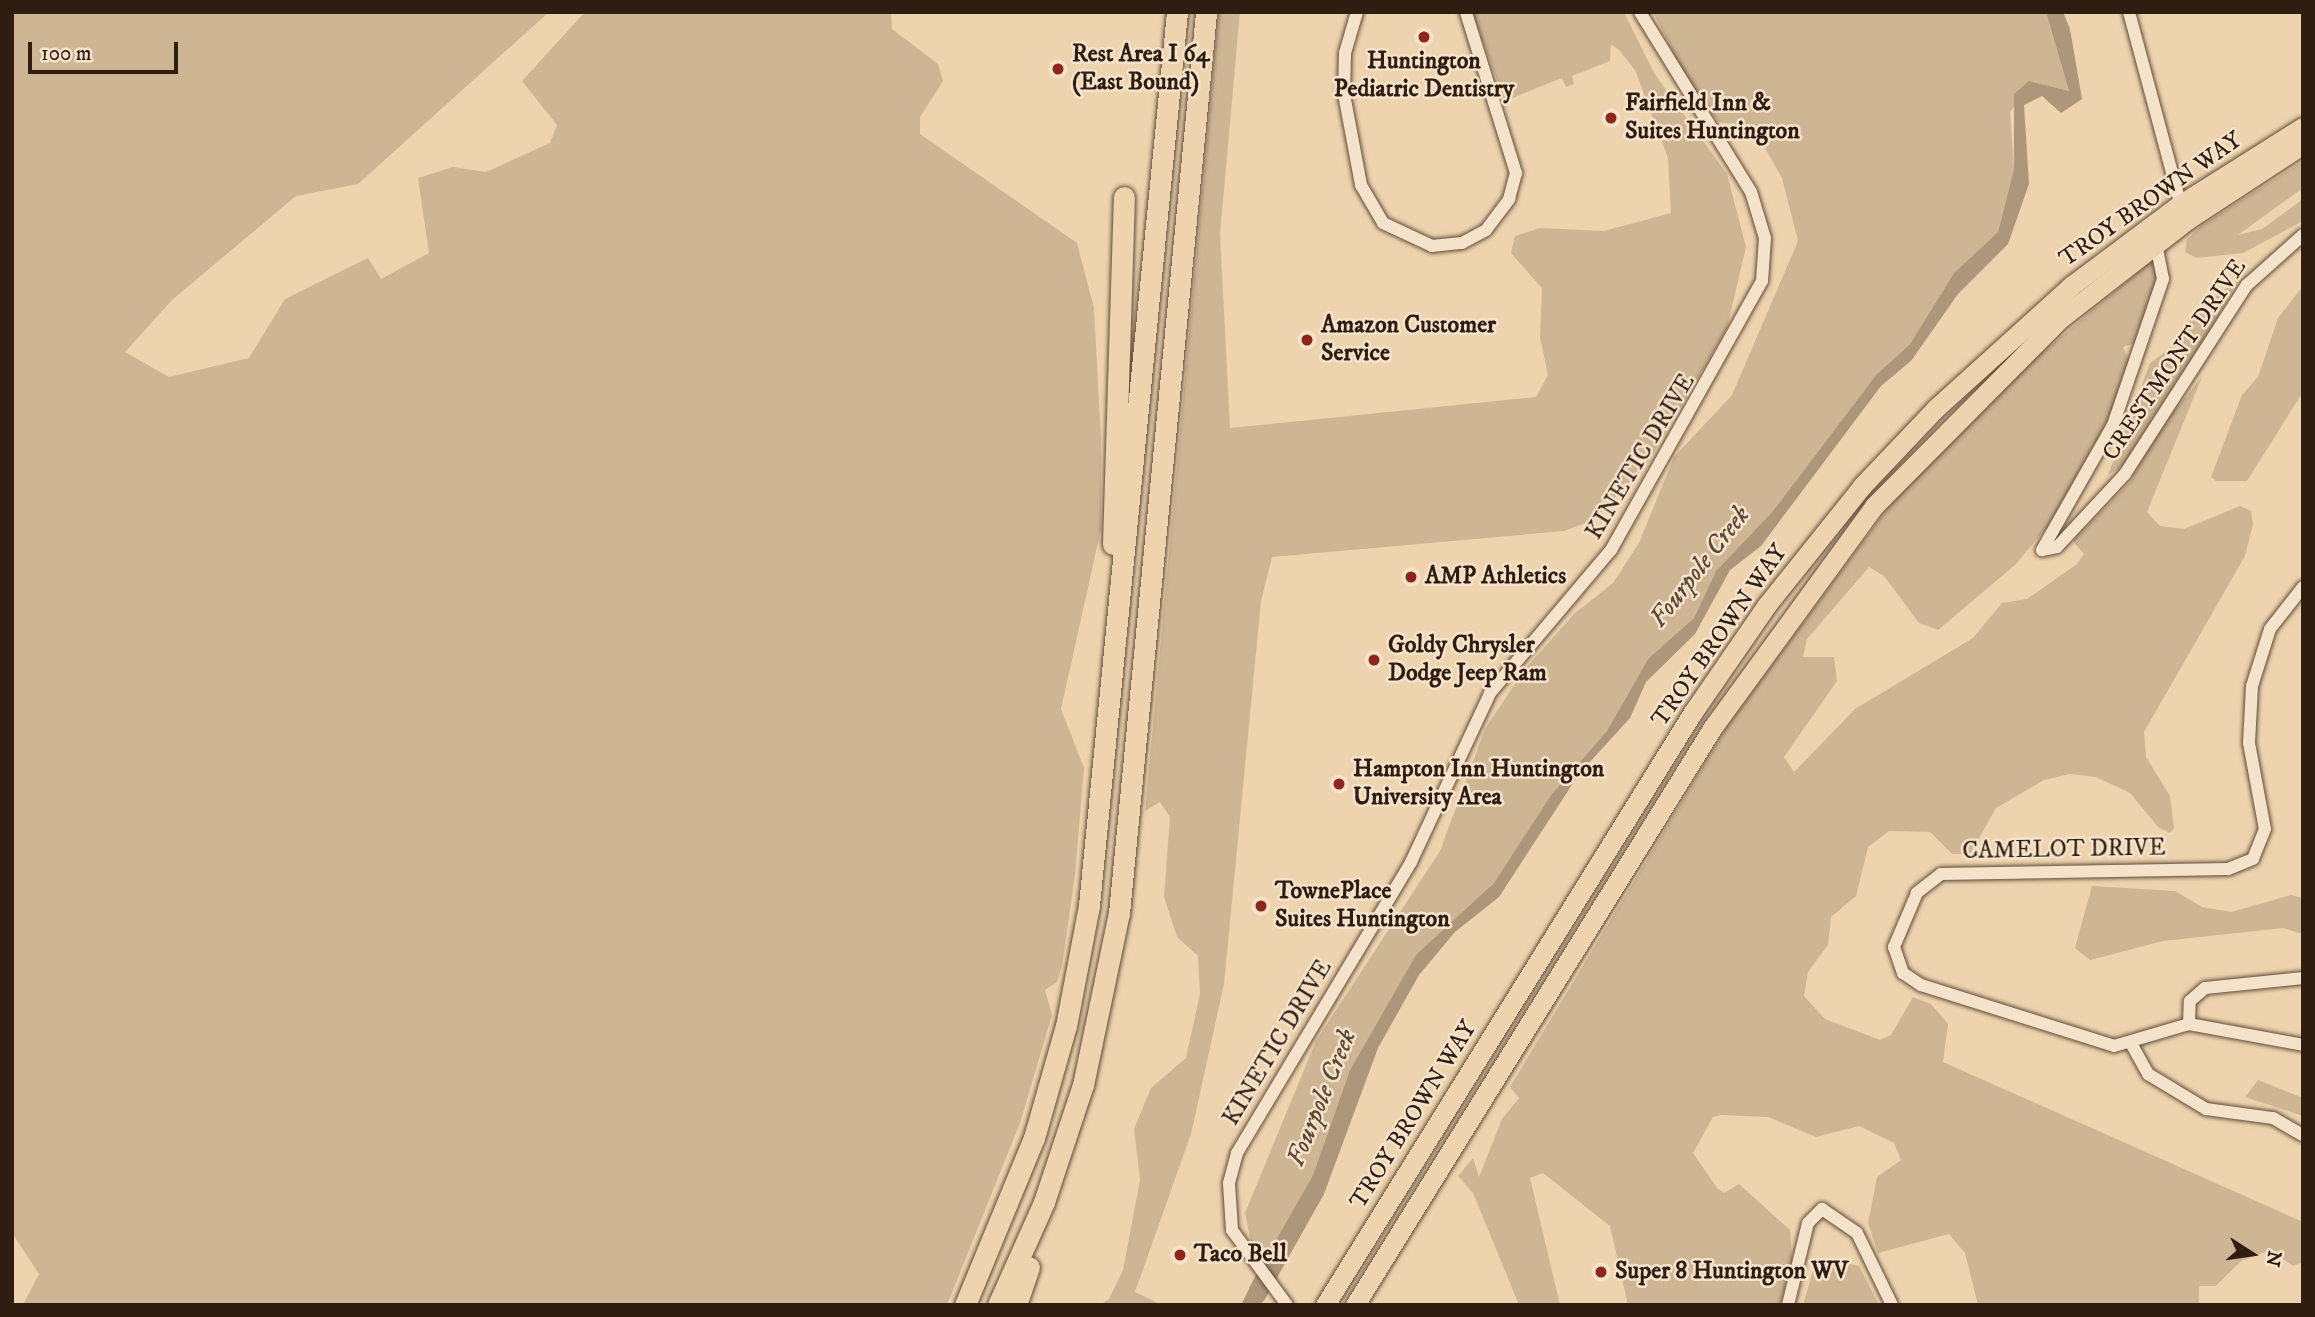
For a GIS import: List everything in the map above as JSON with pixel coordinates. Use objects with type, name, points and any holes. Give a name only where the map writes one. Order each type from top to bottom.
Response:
[{"type":"highway","points":[[965,1305],[1013,1198],[1066,1026],[1089,905],[1113,691],[1177,12]]},
{"type":"highway","points":[[1016,1305],[1097,1030],[1119,913],[1206,12]]},
{"type":"highway","points":[[1113,691],[1108,605],[1124,197]]},
{"type":"highway","points":[[998,1305],[1060,1155]]},
{"type":"main road","name":"TROY BROWN WAY","points":[[1325,1305],[1766,606],[1936,408],[2071,285],[2152,234],[2303,127]]},
{"type":"main road","name":"TROY BROWN WAY","points":[[2183,212],[2303,144]]},
{"type":"main road","name":"TROY BROWN WAY","points":[[1355,1305],[1713,727],[1810,587],[1973,399],[2152,234]]},
{"type":"street","points":[[1357,12],[1343,84],[1361,185],[1383,223],[1432,246],[1462,243],[1486,230],[1510,199],[1516,173],[1466,12]]},
{"type":"street","name":"KINETIC DRIVE","points":[[1286,1303],[1246,1254],[1233,1230],[1228,1199],[1244,1139],[1416,852],[1490,693],[1611,550],[1760,289],[1765,237],[1751,192],[1640,12]]},
{"type":"street","points":[[2129,12],[2183,212]]},
{"type":"street","name":"CRESTMONT DRIVE","points":[[2152,234],[2163,279],[2113,425],[2042,550],[2057,547],[2125,474],[2247,285],[2303,235]]},
{"type":"street","name":"CAMELOT DRIVE","points":[[2132,1045],[2114,1046],[1921,985],[1897,964],[1899,932],[1922,886],[1948,873],[2228,869],[2253,859],[2265,829],[2249,743],[2252,686],[2270,629],[2303,587]]},
{"type":"street","points":[[2189,1024],[2190,1001],[2205,988],[2303,978]]},
{"type":"street","points":[[2303,1045],[2189,1024],[2132,1045],[2148,1074],[2206,1109],[2273,1118],[2303,1135]]},
{"type":"street","points":[[1788,1305],[1808,1223],[1822,1209],[1857,1233],[1892,1305]]},
{"type":"shaded area","points":[[23,12],[549,12],[358,184],[296,196],[172,300],[125,352],[169,377],[249,358],[285,299],[368,258],[381,279],[429,253],[418,178],[453,167],[486,172],[550,143],[557,125],[522,81],[585,12],[891,12],[892,29],[938,64],[943,81],[920,117],[920,134],[1077,243],[1094,308],[1101,440],[1101,529],[1061,709],[1084,768],[1075,875],[1062,966],[1057,982],[1045,990],[1052,1015],[1020,1123],[947,1305],[23,1305],[39,1274],[12,1233],[12,15]]},
{"type":"shaded area","points":[[1219,12],[1240,12],[1220,234],[1230,428],[1536,397],[1548,375],[1540,338],[1542,288],[1511,253],[1515,236],[1540,228],[1604,231],[1671,213],[1668,158],[1635,70],[1619,50],[1611,44],[1610,61],[1572,76],[1574,84],[1566,87],[1562,78],[1510,99],[1507,107],[1472,12],[1624,12],[1654,73],[1727,174],[1746,247],[1727,328],[1647,464],[1594,520],[1564,531],[1272,557],[1261,601],[1224,984],[1191,1134],[1135,1292],[1162,1305],[1100,1305],[1109,1299],[1123,1270],[1140,1180],[1134,1129],[1151,1088],[1186,1058],[1200,994],[1198,956],[1177,937],[1164,897],[1170,817],[1160,802],[1145,811]]},
{"type":"shaded area","points":[[1653,12],[2046,12],[2069,91],[2029,81],[2010,113],[2014,169],[1998,232],[1954,273],[1910,344],[1876,375],[1773,511],[1716,571],[1694,618],[1648,659],[1607,731],[1551,795],[1494,883],[1416,956],[1350,1070],[1313,1175],[1266,1259],[1251,1242],[1245,1213],[1316,1041],[1440,851],[1485,729],[1524,670],[1575,613],[1613,583],[1639,543],[1674,457],[1732,395],[1798,241],[1782,178],[1765,148],[1747,126],[1719,122],[1695,96]]},
{"type":"shaded area","points":[[2046,12],[2063,12],[2070,29],[2082,99],[2061,113],[2042,96],[2024,105],[2029,184],[2008,244],[1958,294],[1911,361],[1881,386],[1761,546],[1730,570],[1695,634],[1646,682],[1630,718],[1579,774],[1499,897],[1455,932],[1419,975],[1378,1048],[1324,1194],[1264,1301],[1249,1288],[1313,1175],[1350,1070],[1416,955],[1494,883],[1551,795],[1607,731],[1648,659],[1694,618],[1716,571],[1773,511],[1876,375],[1910,344],[1954,273],[1998,232],[2014,169],[2014,94],[2029,81],[2069,91]]},
{"type":"shaded area","points":[[2303,161],[2303,188],[2238,235],[2262,229],[2303,199],[2303,221],[2243,253],[2196,258],[2185,252],[2187,239],[2201,226]]},
{"type":"shaded area","points":[[2150,262],[2158,268],[2156,284],[2135,343],[2123,347],[2129,360],[2107,428],[2053,520],[2015,565],[1938,630],[1919,623],[1884,576],[1869,567],[1807,639],[1803,657],[1834,657],[1837,681],[1784,757],[1794,772],[1855,709],[1973,638],[2002,603],[2027,599],[2077,564],[2084,554],[2073,541],[2130,482],[2156,433],[2202,377],[2147,512],[2160,526],[2184,529],[2240,506],[2251,511],[2253,524],[2245,556],[2144,732],[2146,757],[2170,796],[2174,828],[2170,833],[2158,827],[2130,793],[2096,777],[2070,774],[2044,780],[1996,808],[1970,854],[1952,854],[1930,832],[1889,831],[1868,847],[1856,896],[1831,917],[1828,945],[1808,972],[1804,996],[1825,1019],[1880,1040],[1891,1035],[1913,997],[1931,1004],[1948,1024],[1943,1062],[2303,1222],[2303,1262],[2293,1266],[2271,1250],[2241,1261],[2216,1286],[2199,1286],[2199,1305],[1978,1305],[1965,1253],[1949,1234],[1878,1253],[1868,1223],[1877,1177],[1901,1160],[1894,1143],[1859,1126],[1816,1137],[1768,1117],[1721,1115],[1713,1117],[1693,1153],[1717,1188],[1724,1193],[1739,1184],[1790,1230],[1792,1260],[1780,1305],[1628,1305],[1610,1226],[1543,1173],[1530,1178],[1560,1305],[1519,1305],[1473,1193],[1458,1176],[1473,1158],[1479,1177],[1502,1119],[1519,1098],[1510,1087],[1728,725],[1893,501],[2025,367]]},
{"type":"shaded area","points":[[2303,286],[2303,392],[2247,481],[2216,481],[2211,477],[2242,395],[2258,377],[2278,318]]},
{"type":"shaded area","points":[[2228,287],[2234,287],[2191,365],[2123,466],[2108,475],[2150,363],[2180,341],[2193,313]]},
{"type":"shaded area","points":[[2092,886],[2175,891],[2202,907],[2231,912],[2291,895],[2303,898],[2303,934],[2283,928],[2163,941],[2090,960],[2075,948]]},
{"type":"shaded area","points":[[2258,1080],[2303,1098],[2303,1116],[2245,1097]]},
{"type":"shaded area","points":[[1830,1259],[1859,1266],[1879,1305],[1803,1305],[1814,1267]]},
{"type":"waterway","name":"Fourpole Creek","points":[[1251,1305],[1267,1274]]},
{"type":"place","name":"Huntington Pediatric Dentistry","points":[[1424,37]]},
{"type":"place","name":"Rest Area I 64 (East Bound)","points":[[1058,69]]},
{"type":"place","name":"Fairfield Inn & Suites Huntington","points":[[1611,118]]},
{"type":"place","name":"Amazon Customer Service","points":[[1307,340]]},
{"type":"place","name":"AMP Athletics","points":[[1411,577]]},
{"type":"place","name":"Goldy Chrysler Dodge Jeep Ram","points":[[1374,660]]},
{"type":"place","name":"Hampton Inn Huntington University Area","points":[[1339,784]]},
{"type":"place","name":"TownePlace Suites Huntington","points":[[1261,906]]},
{"type":"place","name":"Taco Bell","points":[[1180,1255]]},
{"type":"place","name":"Super 8 Huntington WV","points":[[1601,1272]]}]
